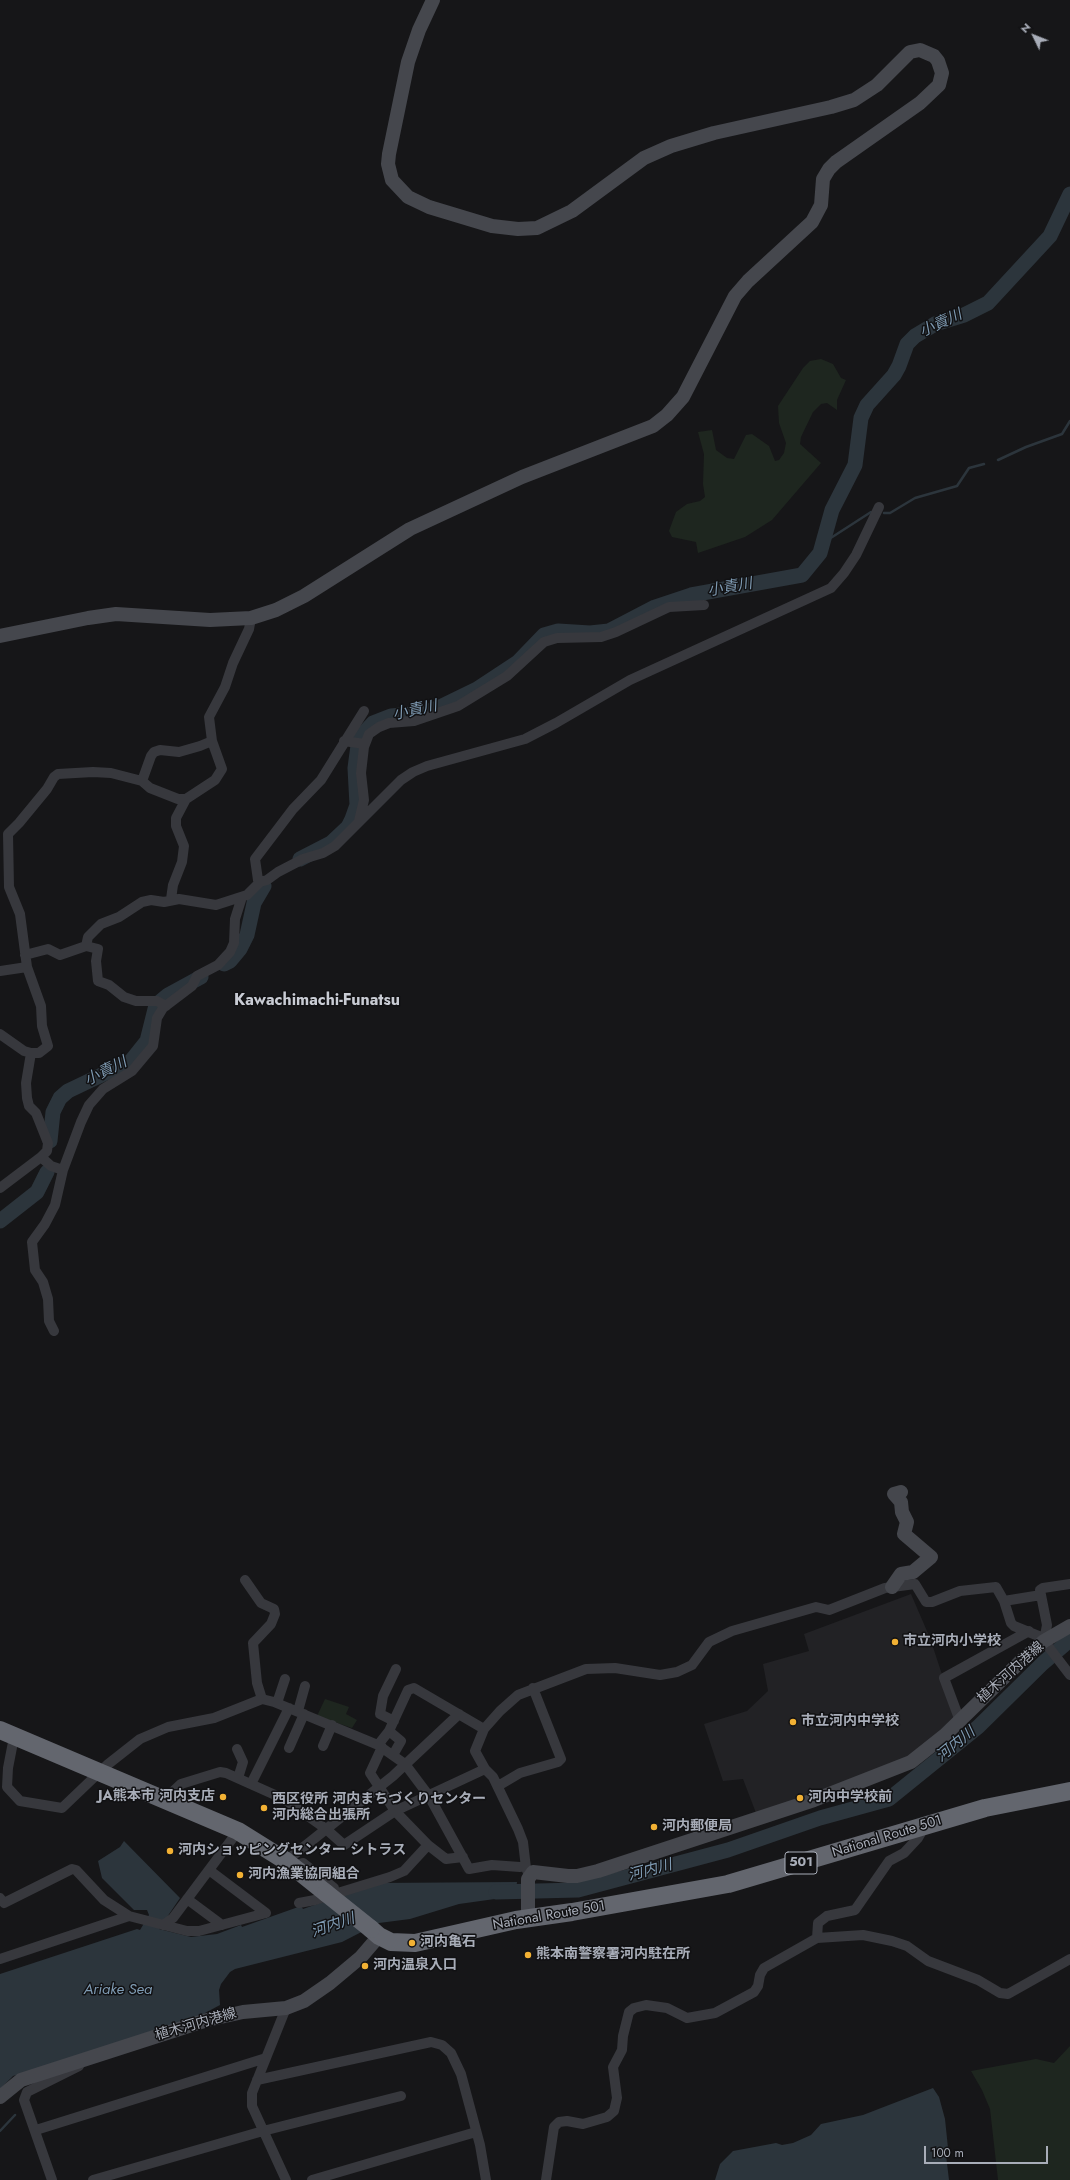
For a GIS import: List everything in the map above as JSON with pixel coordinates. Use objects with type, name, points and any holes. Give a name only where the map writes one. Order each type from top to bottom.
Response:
[{"type":"highway","name":"National Route 501","points":[[7,1733],[238,1831],[333,1892],[375,1932],[391,1942],[415,1943],[528,1913],[572,1912],[728,1884],[926,1824],[985,1808],[1070,1791]]},
{"type":"street","points":[[0,636],[88,618],[116,614],[210,620],[251,618],[276,610],[304,596],[386,543],[453,508],[573,456],[652,426],[667,415],[683,397],[735,296],[748,281],[812,222],[821,205],[823,179],[829,169],[836,162],[920,103],[939,86],[942,73],[938,61],[934,56],[920,50],[910,52],[877,85],[854,100],[831,107],[714,133],[670,146],[644,158],[572,211],[537,228],[518,229],[492,226],[429,207],[408,197],[392,180],[388,164],[389,154],[407,69],[419,30],[434,0]]},
{"type":"street","points":[[86,946],[88,936],[101,924],[119,917],[142,902],[151,900],[164,902],[171,899],[216,905],[247,895],[260,882],[303,859],[323,853],[334,846],[356,827],[401,780],[413,772],[427,766],[525,739],[556,723],[630,680],[831,588],[844,573],[856,555],[879,507]]},
{"type":"street","points":[[356,827],[361,816],[364,800],[361,773],[361,743],[369,734],[389,723],[414,721],[458,706],[507,676],[527,660],[544,642],[557,638],[601,637],[616,632],[669,607],[704,605]]},
{"type":"street","points":[[0,1034],[24,1052],[31,1054],[39,1053],[48,1046],[42,1026],[41,1006],[26,967],[20,914],[9,887],[8,834],[19,823],[47,789],[54,777],[58,774],[93,772],[110,773],[142,780],[150,788],[178,800],[186,799],[215,780],[222,769],[212,741],[209,717],[225,687],[233,663],[249,629],[251,618]]},
{"type":"street","points":[[260,882],[258,880],[255,859],[293,809],[321,780],[364,711]]},
{"type":"street","points":[[142,780],[154,752],[160,750],[179,752],[212,741]]},
{"type":"street","points":[[344,741],[361,743]]},
{"type":"street","points":[[171,899],[173,885],[182,862],[184,846],[176,826],[176,818],[186,799]]},
{"type":"street","points":[[54,1331],[49,1321],[48,1299],[43,1282],[35,1270],[32,1242],[45,1224],[55,1205],[64,1170],[89,1105],[103,1089],[132,1072],[153,1046],[157,1018],[162,1004],[218,965],[230,952],[234,943],[235,918],[242,897]]},
{"type":"street","points":[[25,955],[48,949],[60,955],[86,946],[98,949],[96,961],[98,981],[109,985],[124,997],[136,1001],[162,1004]]},
{"type":"street","points":[[0,970],[26,967]]},
{"type":"street","points":[[0,1188],[47,1151],[48,1143],[36,1113],[29,1106],[27,1098],[26,1083],[31,1054]]},
{"type":"street","points":[[41,1157],[51,1166],[64,1170]]},
{"type":"street","points":[[892,1587],[901,1574],[913,1572],[931,1556],[904,1534],[907,1522],[902,1512],[901,1502],[894,1494],[901,1492]]},
{"type":"street","points":[[245,1580],[261,1603],[274,1610],[275,1614],[271,1624],[253,1644],[257,1683],[262,1699]]},
{"type":"street","points":[[528,1913],[523,1842],[494,1777],[485,1769],[475,1751],[484,1730],[500,1711],[518,1695],[533,1688],[586,1669],[615,1668],[660,1675],[677,1672],[692,1665],[709,1642],[732,1631],[816,1607],[829,1610],[885,1588],[915,1584],[926,1602],[932,1602],[955,1592],[996,1587],[1004,1601],[1011,1623],[1014,1626],[1041,1637],[1069,1673]]},
{"type":"street","points":[[1046,1643],[1047,1625],[1040,1590],[1043,1588],[1070,1584]]},
{"type":"street","points":[[1004,1601],[1041,1595]]},
{"type":"street","name":"植木河内港線","points":[[526,1873],[533,1872],[577,1876],[814,1800],[911,1762],[960,1721],[1007,1674],[1070,1626]]},
{"type":"street","points":[[960,1721],[944,1678],[1029,1631]]},
{"type":"street","points":[[394,1721],[380,1714],[383,1696],[396,1669]]},
{"type":"street","points":[[277,1703],[285,1679]]},
{"type":"street","points":[[289,1748],[297,1711],[305,1686]]},
{"type":"street","points":[[463,1857],[446,1859],[428,1845],[395,1811],[370,1773],[380,1746],[394,1721],[408,1690],[414,1688],[484,1730]]},
{"type":"street","points":[[498,1786],[520,1773],[558,1762],[561,1759],[533,1688]]},
{"type":"street","points":[[7,1733],[8,1768],[4,1786],[20,1801],[62,1808],[99,1772],[140,1739],[168,1726],[214,1718],[262,1699],[277,1703],[380,1746],[405,1764],[429,1796],[469,1869],[472,1870],[492,1865],[526,1873]]},
{"type":"street","points":[[251,1784],[297,1711]]},
{"type":"street","points":[[290,1864],[326,1829],[379,1788],[459,1714]]},
{"type":"street","points":[[323,1746],[332,1725]]},
{"type":"street","points":[[389,1731],[402,1741],[392,1755]]},
{"type":"street","points":[[237,1749],[243,1762],[238,1778]]},
{"type":"street","points":[[165,1799],[181,1784],[220,1772],[238,1778],[284,1799],[326,1829],[344,1845],[395,1811],[485,1769]]},
{"type":"street","points":[[818,1938],[818,1923],[827,1916],[848,1912],[860,1905],[889,1861],[904,1853],[918,1838],[926,1824]]},
{"type":"street","points":[[163,1925],[173,1918],[238,1831]]},
{"type":"street","points":[[299,1903],[333,1892],[390,1877],[404,1871],[428,1845]]},
{"type":"street","points":[[0,1898],[4,1903],[72,1869],[76,1870],[104,1900],[134,1917],[187,1932],[199,1931],[266,1913],[209,1870]]},
{"type":"street","points":[[187,1899],[222,1925]]},
{"type":"street","points":[[0,1959],[134,1917]]},
{"type":"street","name":"植木河内港線","points":[[0,2097],[21,2080],[207,2020],[243,2012],[286,2008],[304,2001],[330,1983],[361,1957],[375,1932]]},
{"type":"street","points":[[546,2180],[554,2127],[559,2122],[567,2121],[583,2124],[607,2117],[614,2111],[617,2098],[613,2067],[622,2050],[623,2036],[629,2012],[634,2008],[646,2005],[667,2008],[687,2018],[715,2013],[754,1992],[758,1986],[760,1975],[764,1968],[818,1938],[863,1935],[892,1941],[907,1946],[928,1961],[978,1980],[1000,1993],[1008,1994],[1070,1959]]},
{"type":"street","points":[[286,2008],[252,2093],[252,2106],[286,2180]]},
{"type":"street","points":[[257,2080],[431,2042],[442,2045],[451,2053],[461,2074],[476,2132],[486,2180]]},
{"type":"street","points":[[36,2130],[266,2058]]},
{"type":"street","points":[[52,2180],[36,2130],[24,2100],[27,2092],[78,2068],[81,2061]]},
{"type":"street","points":[[93,2180],[263,2131],[401,2096]]},
{"type":"street","points":[[312,2180],[476,2132]]},
{"type":"shaded area","points":[[821,359],[833,364],[841,378],[846,380],[837,400],[837,410],[827,403],[821,404],[813,412],[801,437],[800,444],[821,463],[772,520],[745,537],[698,553],[696,542],[672,537],[669,531],[676,512],[687,504],[700,501],[705,497],[703,484],[704,454],[698,432],[712,430],[716,450],[727,458],[734,459],[746,435],[752,434],[769,446],[775,461],[779,460],[784,453],[786,443],[779,423],[778,406],[803,368],[810,361]]},
{"type":"shaded area","points":[[911,1594],[930,1638],[957,1720],[917,1753],[844,1783],[756,1813],[743,1779],[723,1781],[704,1724],[747,1711],[768,1691],[763,1664],[809,1651],[804,1634]]},
{"type":"shaded area","points":[[325,1699],[349,1707],[346,1714],[357,1720],[352,1728],[317,1716]]},
{"type":"shaded area","points":[[1070,2046],[1070,2180],[998,2180],[990,2109],[982,2090],[971,2071],[1036,2059],[1054,2063]]},
{"type":"water","name":"Ariake Sea","points":[[124,1841],[180,1898],[159,1929],[191,1937],[217,1934],[241,1925],[242,1927],[301,1906],[303,1909],[377,1883],[517,1882],[515,1899],[502,1898],[459,1904],[410,1919],[379,1923],[342,1942],[235,1969],[230,1972],[221,1984],[219,1990],[220,2005],[188,2022],[13,2076],[0,2089],[0,1974],[137,1929],[140,1930],[149,1915],[147,1910],[134,1910],[102,1878],[98,1861],[120,1847]]},
{"type":"water","points":[[933,2088],[939,2097],[945,2119],[948,2148],[946,2155],[949,2180],[715,2180],[720,2164],[733,2151],[776,2143],[782,2145],[793,2143],[811,2135],[821,2124],[863,2115]]},
{"type":"waterway","name":"小責川","points":[[300,859],[331,843],[348,827],[357,805],[355,768],[359,738],[373,723],[391,716],[423,713],[440,707],[477,689],[518,662],[544,635],[558,631],[590,633],[609,631],[655,607],[691,595],[802,575],[820,553],[832,510],[855,465],[861,418],[867,405],[894,375],[907,344],[915,336],[935,324],[964,315],[988,303],[1050,236],[1070,194]]},
{"type":"waterway","points":[[998,460],[1026,447],[1062,434],[1070,421]]},
{"type":"waterway","points":[[884,513],[890,513],[915,498],[957,486],[969,468],[984,464]]},
{"type":"waterway","points":[[823,543],[871,512]]},
{"type":"waterway","name":"小責川","points":[[224,964],[230,961],[240,949],[247,935],[254,903],[264,886]]},
{"type":"waterway","name":"小責川","points":[[50,1141],[53,1112],[60,1098],[68,1091],[131,1061],[147,1041],[156,1005],[168,995],[201,977]]},
{"type":"waterway","name":"小責川","points":[[0,1221],[37,1192],[47,1172]]},
{"type":"waterway","name":"河内川","points":[[496,1892],[578,1890],[728,1850],[820,1818],[889,1799],[978,1727],[1043,1663],[1070,1640]]},
{"type":"waterway","points":[[0,2131],[15,2115]]},
{"type":"place","name":"市立河内小学校","points":[[895,1642]]},
{"type":"place","name":"市立河内中学校","points":[[793,1722]]},
{"type":"place","name":"JA熊本市 河内支店","points":[[223,1797]]},
{"type":"place","name":"河内中学校前","points":[[800,1798]]},
{"type":"place","name":"西区役所 河内まちづくりセンター 河内総合出張所","points":[[264,1808]]},
{"type":"place","name":"河内郵便局","points":[[654,1827]]},
{"type":"place","name":"河内ショッピングセンター シトラス","points":[[170,1851]]},
{"type":"place","name":"河内漁業協同組合","points":[[240,1875]]},
{"type":"place","name":"河内亀石","points":[[412,1943]]},
{"type":"place","name":"熊本南警察署河内駐在所","points":[[528,1955]]},
{"type":"place","name":"河内温泉入口","points":[[365,1966]]},
{"type":"district","name":"Kawachimachi-Funatsu","points":[[317,1001]]}]
